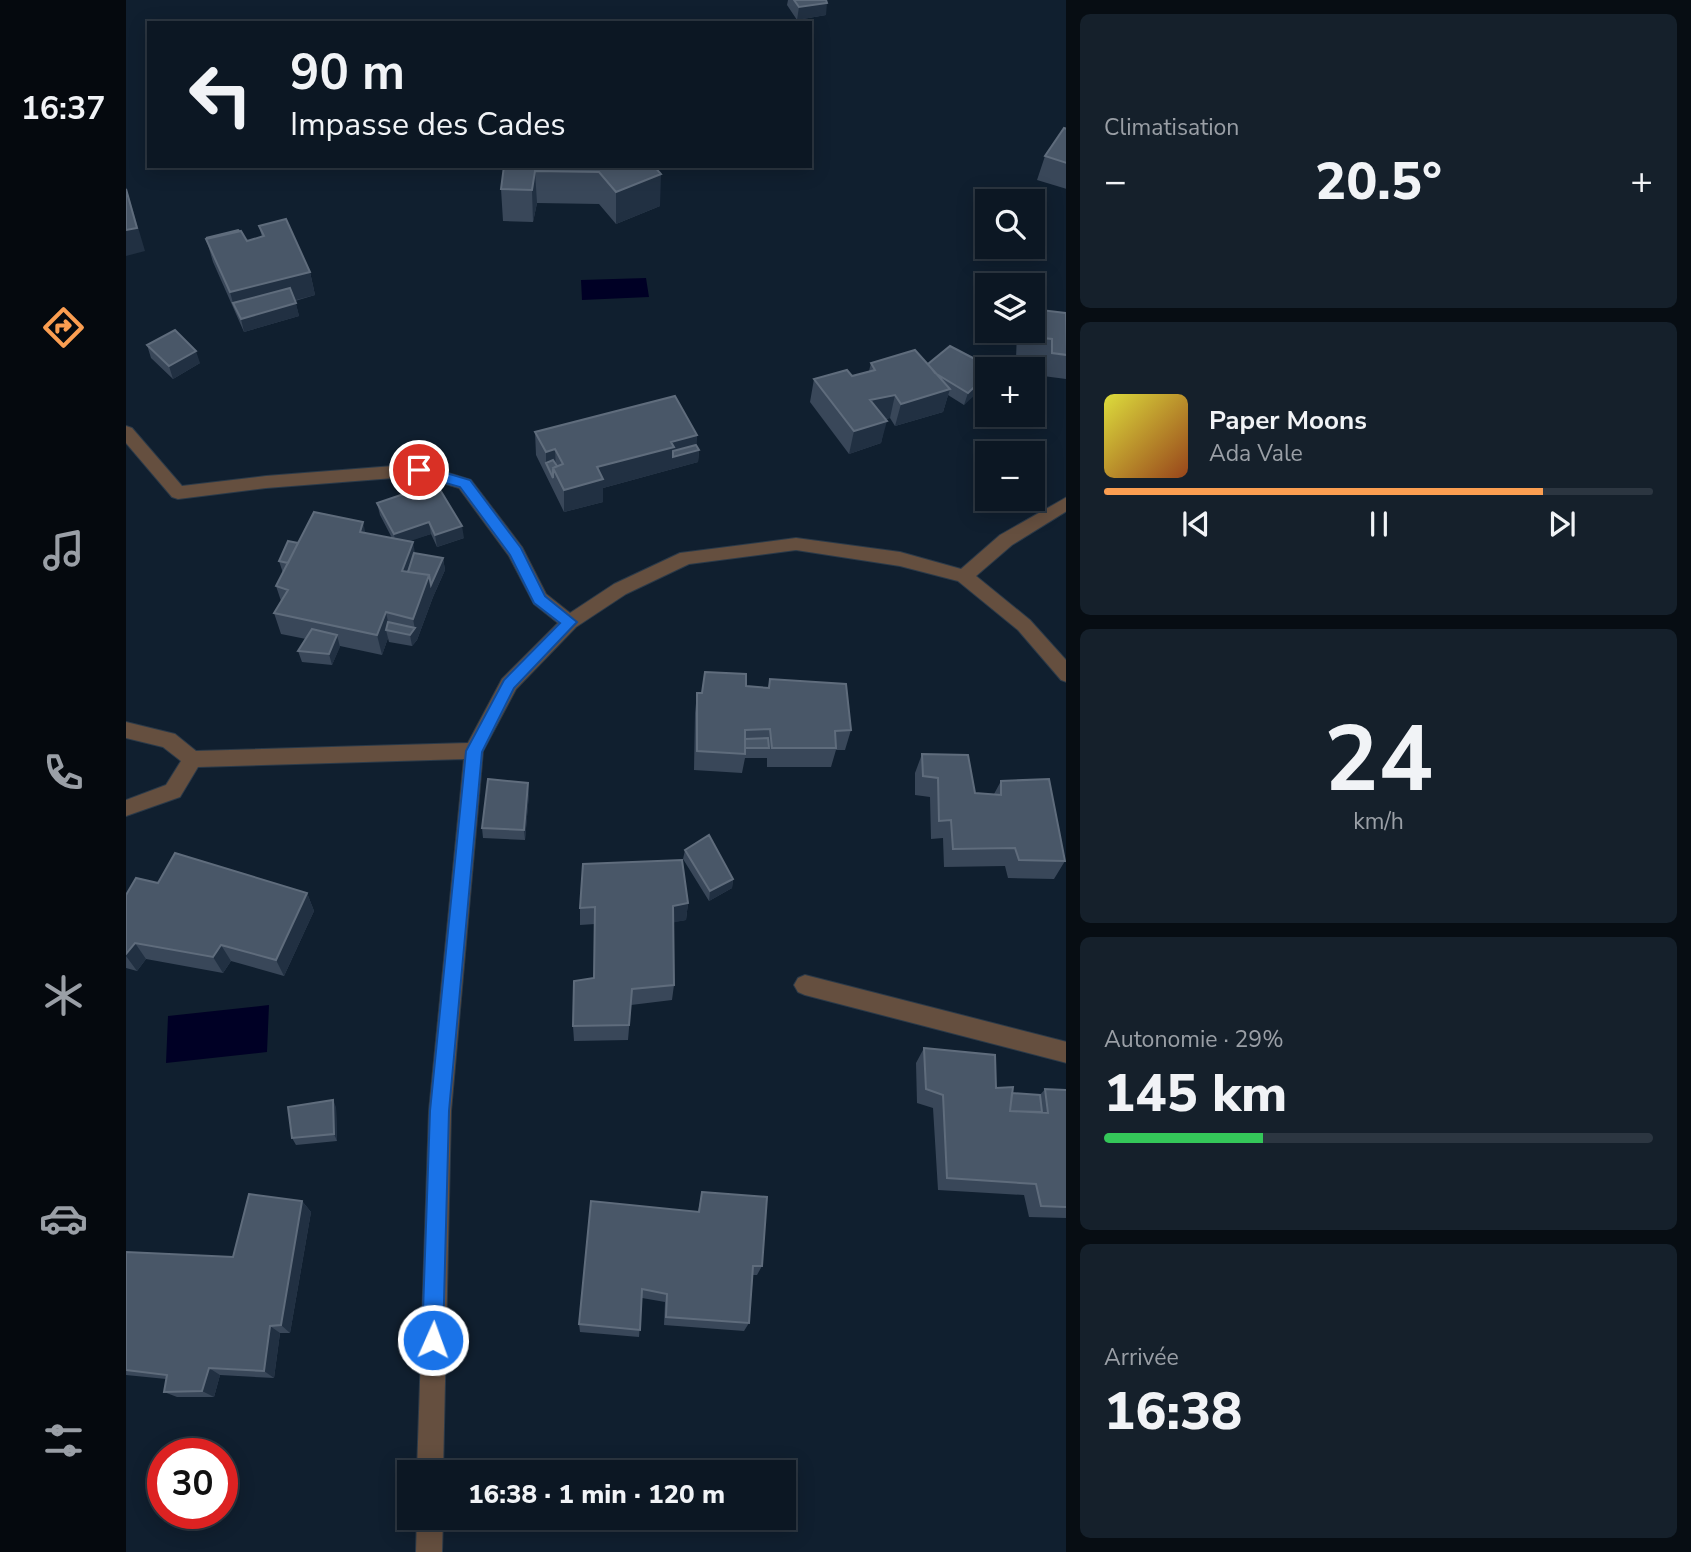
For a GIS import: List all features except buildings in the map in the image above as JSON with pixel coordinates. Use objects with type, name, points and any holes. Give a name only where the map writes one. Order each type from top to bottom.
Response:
[{"type":"street","points":[[126,432],[178,493],[266,482],[419,470],[465,484],[516,552],[540,599],[570,622]]},
{"type":"street","points":[[964,576],[1006,540],[1066,503]]},
{"type":"street","points":[[430,1460],[440,1111],[474,751],[509,684],[570,622],[620,589],[686,558],[796,544],[900,559],[964,576],[1024,625],[1066,674]]},
{"type":"street","points":[[126,730],[135,729],[168,740],[192,759],[320,753],[474,751]]},
{"type":"street","points":[[126,808],[173,791],[192,759]]},
{"type":"street","points":[[805,985],[1066,1053]]},
{"type":"street","points":[[429,1552],[430,1530]]},
{"type":"water","points":[[646,278],[649,297],[582,300],[581,280]]},
{"type":"water","points":[[269,1005],[267,1052],[166,1063],[168,1016]]},
{"type":"route","points":[[419,470],[465,484],[516,552],[540,599],[570,622],[509,684],[474,751],[440,1111],[433,1340]]}]
